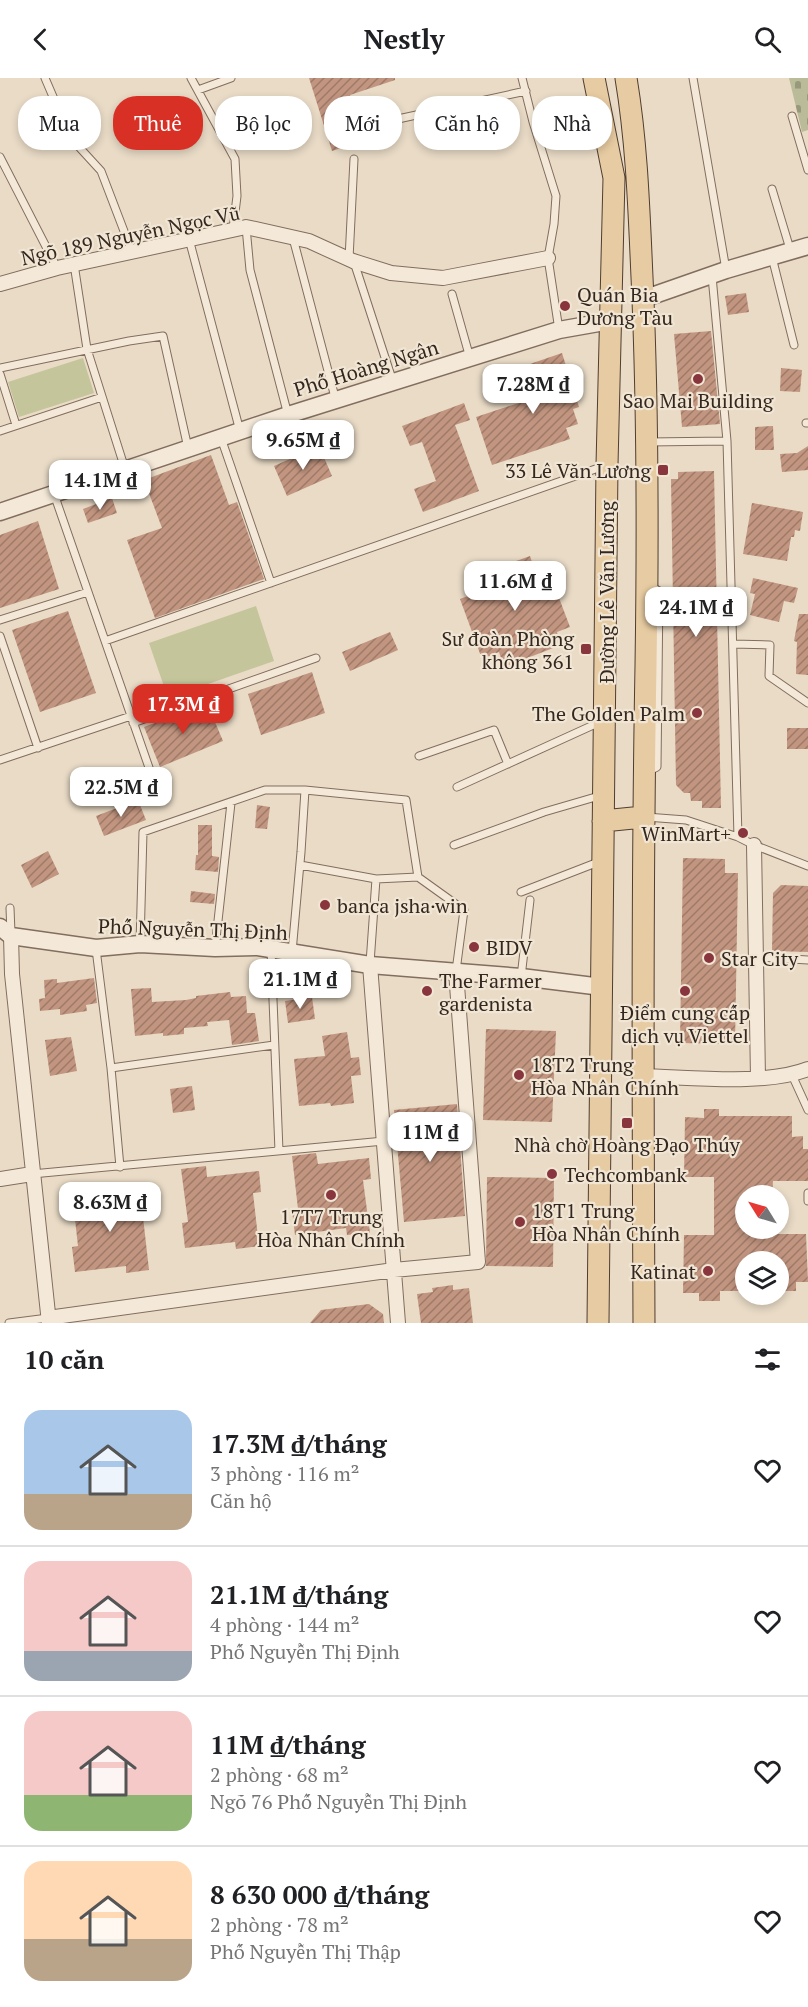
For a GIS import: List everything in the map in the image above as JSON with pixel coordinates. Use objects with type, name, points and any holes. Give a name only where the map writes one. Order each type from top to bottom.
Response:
[{"type":"main road","name":"Đường Lê Văn Lương","points":[[626,78],[633,117],[637,163],[646,345],[647,584],[642,1076],[644,1323]]},
{"type":"main road","name":"Đường Lê Văn Lương","points":[[596,80],[614,178],[607,465],[598,1323]]},
{"type":"main road","points":[[603,820],[643,816]]},
{"type":"street","name":"Ngõ 189 Nguyễn Ngọc Vũ","points":[[0,284],[74,264],[239,228],[309,241],[351,260],[391,273],[443,278],[548,258]]},
{"type":"street","points":[[643,299],[808,246]]},
{"type":"street","name":"Phố Hoàng Ngân","points":[[0,512],[221,437],[470,357],[559,330],[610,321]]},
{"type":"street","points":[[754,845],[758,1078]]},
{"type":"street","points":[[6,932],[49,1320],[394,1270],[478,1262],[456,972]]},
{"type":"street","name":"Phố Nguyễn Thị Định","points":[[6,932],[96,948],[140,944],[271,949],[370,965],[521,977],[603,987]]},
{"type":"street","points":[[370,965],[398,1323]]},
{"type":"street","points":[[642,1076],[758,1078],[792,1075],[808,1069]]},
{"type":"street","points":[[0,1179],[32,1174]]},
{"type":"lane","points":[[45,78],[54,99],[58,119],[68,135],[101,171],[132,252]]},
{"type":"lane","points":[[191,78],[235,159],[239,228],[288,415]]},
{"type":"lane","points":[[198,90],[231,78]]},
{"type":"lane","points":[[522,78],[532,122],[556,196],[548,258],[559,330]]},
{"type":"lane","points":[[693,78],[719,273],[727,441],[738,837]]},
{"type":"lane","points":[[402,118],[525,91]]},
{"type":"lane","points":[[792,116],[808,170]]},
{"type":"lane","points":[[0,157],[57,268]]},
{"type":"lane","points":[[354,159],[351,260],[393,382]]},
{"type":"lane","points":[[772,189],[790,251]]},
{"type":"lane","points":[[293,237],[336,401]]},
{"type":"lane","points":[[189,239],[240,431]]},
{"type":"lane","points":[[772,256],[794,345]]},
{"type":"lane","points":[[74,264],[87,349],[125,470]]},
{"type":"lane","points":[[452,294],[470,357]]},
{"type":"lane","points":[[0,368],[87,349],[163,336],[188,448]]},
{"type":"lane","points":[[0,374],[16,425]]},
{"type":"lane","points":[[0,431],[102,397]]},
{"type":"lane","points":[[221,437],[271,583]]},
{"type":"lane","points":[[646,442],[727,441]]},
{"type":"lane","points":[[105,641],[607,465]]},
{"type":"lane","points":[[54,494],[154,782]]},
{"type":"lane","points":[[0,620],[88,592]]},
{"type":"lane","points":[[0,636],[38,748]]},
{"type":"lane","points":[[733,644],[770,645],[769,676],[808,703]]},
{"type":"lane","points":[[0,760],[132,720],[316,658]]},
{"type":"lane","points":[[457,787],[606,720]]},
{"type":"lane","points":[[419,756],[494,730],[508,764]]},
{"type":"lane","points":[[140,944],[143,832],[265,790],[305,790],[406,800],[418,877]]},
{"type":"lane","points":[[292,952],[305,790]]},
{"type":"lane","points":[[454,845],[544,812],[604,794]]},
{"type":"lane","points":[[215,948],[231,803]]},
{"type":"lane","points":[[643,816],[686,820],[738,837],[808,866]]},
{"type":"lane","points":[[521,892],[603,860]]},
{"type":"lane","points":[[300,865],[376,879],[418,877],[464,910],[456,972]]},
{"type":"lane","points":[[370,965],[376,879]]},
{"type":"lane","points":[[521,977],[530,900]]},
{"type":"lane","points":[[6,932],[10,908]]},
{"type":"lane","points":[[96,948],[111,1068],[120,1167]]},
{"type":"lane","points":[[271,949],[273,1045],[279,1151]]},
{"type":"lane","points":[[756,957],[808,960]]},
{"type":"lane","points":[[111,1068],[273,1045]]},
{"type":"lane","points":[[792,1075],[808,1110]]},
{"type":"lane","points":[[32,1174],[384,1141]]},
{"type":"lane","points":[[808,1193],[808,1201]]},
{"type":"lane","points":[[9,1323],[49,1320]]},
{"type":"green space","points":[[789,78],[808,78],[808,130],[802,132]]},
{"type":"green space","points":[[83,358],[94,393],[19,417],[8,382]]},
{"type":"green space","points":[[256,606],[274,661],[168,698],[149,643]]},
{"type":"building","points":[[309,78],[395,78],[395,80],[350,96],[324,96],[324,126]]},
{"type":"building","points":[[746,293],[749,312],[728,315],[725,296]]},
{"type":"building","name":"Sao Mai Building","points":[[711,331],[720,424],[682,427],[674,334]]},
{"type":"building","points":[[562,353],[579,407],[573,409],[578,424],[566,428],[570,439],[492,465],[476,417],[540,396],[530,364]]},
{"type":"building","points":[[781,368],[802,370],[800,392],[780,391]]},
{"type":"building","points":[[464,403],[470,420],[455,425],[479,491],[423,512],[414,489],[436,481],[422,442],[410,446],[402,426]]},
{"type":"building","points":[[773,426],[774,450],[755,450],[755,427]]},
{"type":"building","points":[[319,446],[332,476],[287,496],[274,466]]},
{"type":"building","points":[[808,446],[808,470],[782,472],[780,454],[797,453]]},
{"type":"building","points":[[211,455],[229,505],[237,502],[264,579],[155,618],[127,540],[162,528],[144,480]]},
{"type":"building","name":"The Golden Palm","points":[[714,471],[721,808],[702,808],[702,801],[691,801],[690,793],[684,793],[676,785],[671,479],[678,479],[678,472]]},
{"type":"building","points":[[112,498],[117,513],[88,523],[83,509]]},
{"type":"building","points":[[752,503],[803,512],[800,531],[795,530],[794,537],[791,537],[787,561],[743,554]]},
{"type":"building","points":[[38,521],[59,589],[0,608],[0,535]]},
{"type":"building","points":[[530,556],[535,571],[547,566],[570,627],[557,632],[561,645],[504,667],[499,652],[482,659],[460,599],[476,593],[470,578]]},
{"type":"building","points":[[753,578],[798,588],[794,603],[784,601],[779,622],[750,615],[755,594],[750,593]]},
{"type":"building","points":[[68,611],[96,693],[40,712],[12,630]]},
{"type":"building","points":[[799,614],[808,614],[808,675],[796,674],[797,642],[794,641]]},
{"type":"building","points":[[390,632],[398,650],[350,671],[342,652]]},
{"type":"building","points":[[312,672],[325,713],[261,735],[248,694]]},
{"type":"building","points":[[207,703],[223,741],[160,767],[144,727]]},
{"type":"building","points":[[787,728],[808,728],[808,749],[787,749]]},
{"type":"building","points":[[138,800],[146,820],[104,836],[96,816]]},
{"type":"building","points":[[257,805],[270,807],[267,829],[255,828]]},
{"type":"building","points":[[198,825],[212,825],[212,856],[219,857],[218,872],[195,870],[196,855],[198,855]]},
{"type":"building","points":[[48,851],[59,874],[32,888],[21,865]]},
{"type":"building","name":"Star City","points":[[683,858],[725,859],[725,873],[738,873],[735,1044],[680,1043]]},
{"type":"building","points":[[781,885],[808,886],[808,952],[772,951],[773,893]]},
{"type":"building","points":[[191,891],[215,894],[214,904],[190,902]]},
{"type":"building","points":[[94,978],[97,1003],[86,1005],[87,1011],[60,1015],[60,1009],[40,1011],[39,999],[45,998],[44,980],[57,979],[57,983]]},
{"type":"building","points":[[151,988],[152,1002],[186,1000],[196,998],[196,996],[230,992],[231,997],[246,996],[247,1013],[255,1013],[259,1041],[232,1045],[229,1020],[207,1022],[208,1026],[184,1028],[184,1034],[163,1036],[163,1033],[135,1036],[131,989]]},
{"type":"building","points":[[312,997],[315,1019],[288,1023],[285,1001]]},
{"type":"building","name":"18T2 Trung Hòa Nhân Chính","points":[[486,1029],[556,1031],[552,1122],[483,1120]]},
{"type":"building","points":[[347,1032],[351,1058],[359,1057],[361,1075],[351,1076],[354,1103],[299,1106],[294,1059],[325,1056],[322,1036]]},
{"type":"building","points":[[71,1037],[77,1071],[50,1076],[45,1040]]},
{"type":"building","points":[[192,1086],[195,1110],[173,1113],[170,1089]]},
{"type":"building","points":[[457,1104],[465,1216],[404,1222],[394,1110]]},
{"type":"building","points":[[704,1109],[719,1109],[719,1116],[792,1116],[792,1137],[803,1136],[803,1149],[808,1149],[808,1181],[773,1181],[773,1185],[735,1185],[735,1239],[789,1239],[789,1234],[806,1234],[808,1282],[796,1282],[796,1291],[789,1291],[789,1251],[735,1251],[735,1291],[720,1291],[720,1301],[699,1301],[699,1293],[683,1293],[684,1235],[714,1235],[714,1177],[684,1177],[685,1117],[704,1118]]},
{"type":"building","name":"17T7 Trung Hòa Nhân Chính","points":[[316,1153],[318,1164],[369,1158],[371,1179],[363,1180],[370,1233],[347,1235],[346,1228],[295,1235],[292,1210],[298,1209],[292,1156]]},
{"type":"building","points":[[206,1166],[207,1177],[259,1171],[261,1192],[253,1193],[259,1246],[236,1249],[235,1242],[185,1248],[182,1223],[188,1222],[181,1169]]},
{"type":"building","name":"18T1 Trung Hòa Nhân Chính","points":[[487,1177],[554,1178],[553,1267],[486,1266]]},
{"type":"building","points":[[96,1190],[98,1201],[149,1195],[151,1216],[143,1217],[149,1270],[126,1273],[126,1266],[75,1272],[72,1247],[78,1246],[72,1193]]},
{"type":"building","points":[[453,1285],[453,1290],[469,1288],[473,1323],[421,1323],[417,1294],[433,1292],[432,1288]]},
{"type":"building","points":[[369,1304],[383,1314],[384,1323],[310,1323],[321,1310]]},
{"type":"place","name":"Quán Bia Dương Tàu","points":[[565,306]]},
{"type":"place","name":"Sao Mai Building","points":[[698,379]]},
{"type":"place","name":"33 Lê Văn Lương","points":[[663,470]]},
{"type":"place","name":"Sư đoàn Phòng không 361","points":[[586,649]]},
{"type":"place","name":"The Golden Palm","points":[[697,713]]},
{"type":"place","name":"WinMart+","points":[[743,833]]},
{"type":"place","name":"banca jsha·win","points":[[325,905]]},
{"type":"place","name":"BIDV","points":[[474,947]]},
{"type":"place","name":"Star City","points":[[709,958]]},
{"type":"place","name":"The Farmer gardenista","points":[[427,991]]},
{"type":"place","name":"Điểm cung cấp dịch vụ Viettel","points":[[685,991]]},
{"type":"place","name":"18T2 Trung Hòa Nhân Chính","points":[[519,1075]]},
{"type":"place","name":"Nhà chờ Hoàng Đạo Thúy","points":[[627,1123]]},
{"type":"place","name":"Techcombank","points":[[552,1174]]},
{"type":"place","name":"17T7 Trung Hòa Nhân Chính","points":[[331,1195]]},
{"type":"place","name":"18T1 Trung Hòa Nhân Chính","points":[[520,1222]]},
{"type":"place","name":"Katinat","points":[[708,1271]]}]
